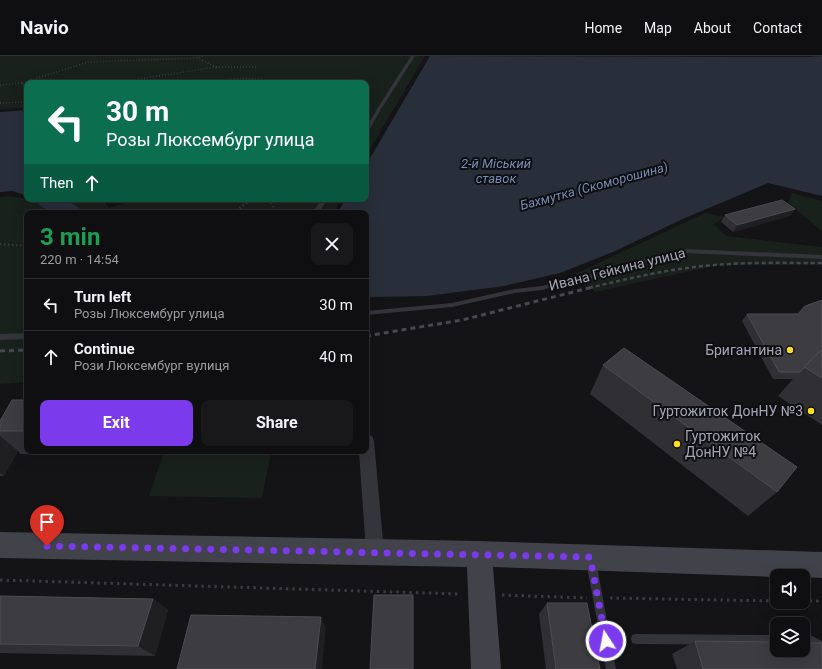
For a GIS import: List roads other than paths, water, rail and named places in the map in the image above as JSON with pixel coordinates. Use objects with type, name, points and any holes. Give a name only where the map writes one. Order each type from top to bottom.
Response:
[{"type":"street","points":[[367,454],[375,552]]},
{"type":"street","points":[[0,544],[478,554],[822,565]]},
{"type":"street","points":[[478,554],[482,594],[486,669]]},
{"type":"lane","points":[[369,127],[413,56]]},
{"type":"lane","name":"Ивана Гейкина улица","points":[[369,313],[452,305],[515,291],[542,288],[573,279],[607,274],[651,258],[686,251],[822,257]]},
{"type":"lane","points":[[0,337],[24,336]]},
{"type":"lane","points":[[590,557],[611,669]]},
{"type":"lane","points":[[636,639],[770,640]]},
{"type":"lane","points":[[810,641],[822,647]]},
{"type":"water","name":"2-й Міський ставок","points":[[430,56],[822,56],[822,196],[768,183],[685,218],[613,252],[560,273],[504,286],[427,296],[369,296],[369,210],[339,210],[344,202],[369,202],[369,160]]},
{"type":"water","points":[[24,110],[24,195],[13,191],[0,192],[0,112]]},
{"type":"waterway","name":"Бахмутка (Скоморошина)","points":[[50,202],[67,210]]},
{"type":"railway","points":[[589,288],[652,274],[699,266],[742,263],[822,263]]},
{"type":"railway","points":[[369,336],[462,320],[589,288]]},
{"type":"railway","points":[[0,351],[24,350]]},
{"type":"place","name":"Бригантина","points":[[790,350]]},
{"type":"place","name":"Гуртожиток ДонНУ №3","points":[[811,411]]},
{"type":"place","name":"Гуртожиток ДонНУ №4","points":[[677,444]]}]
